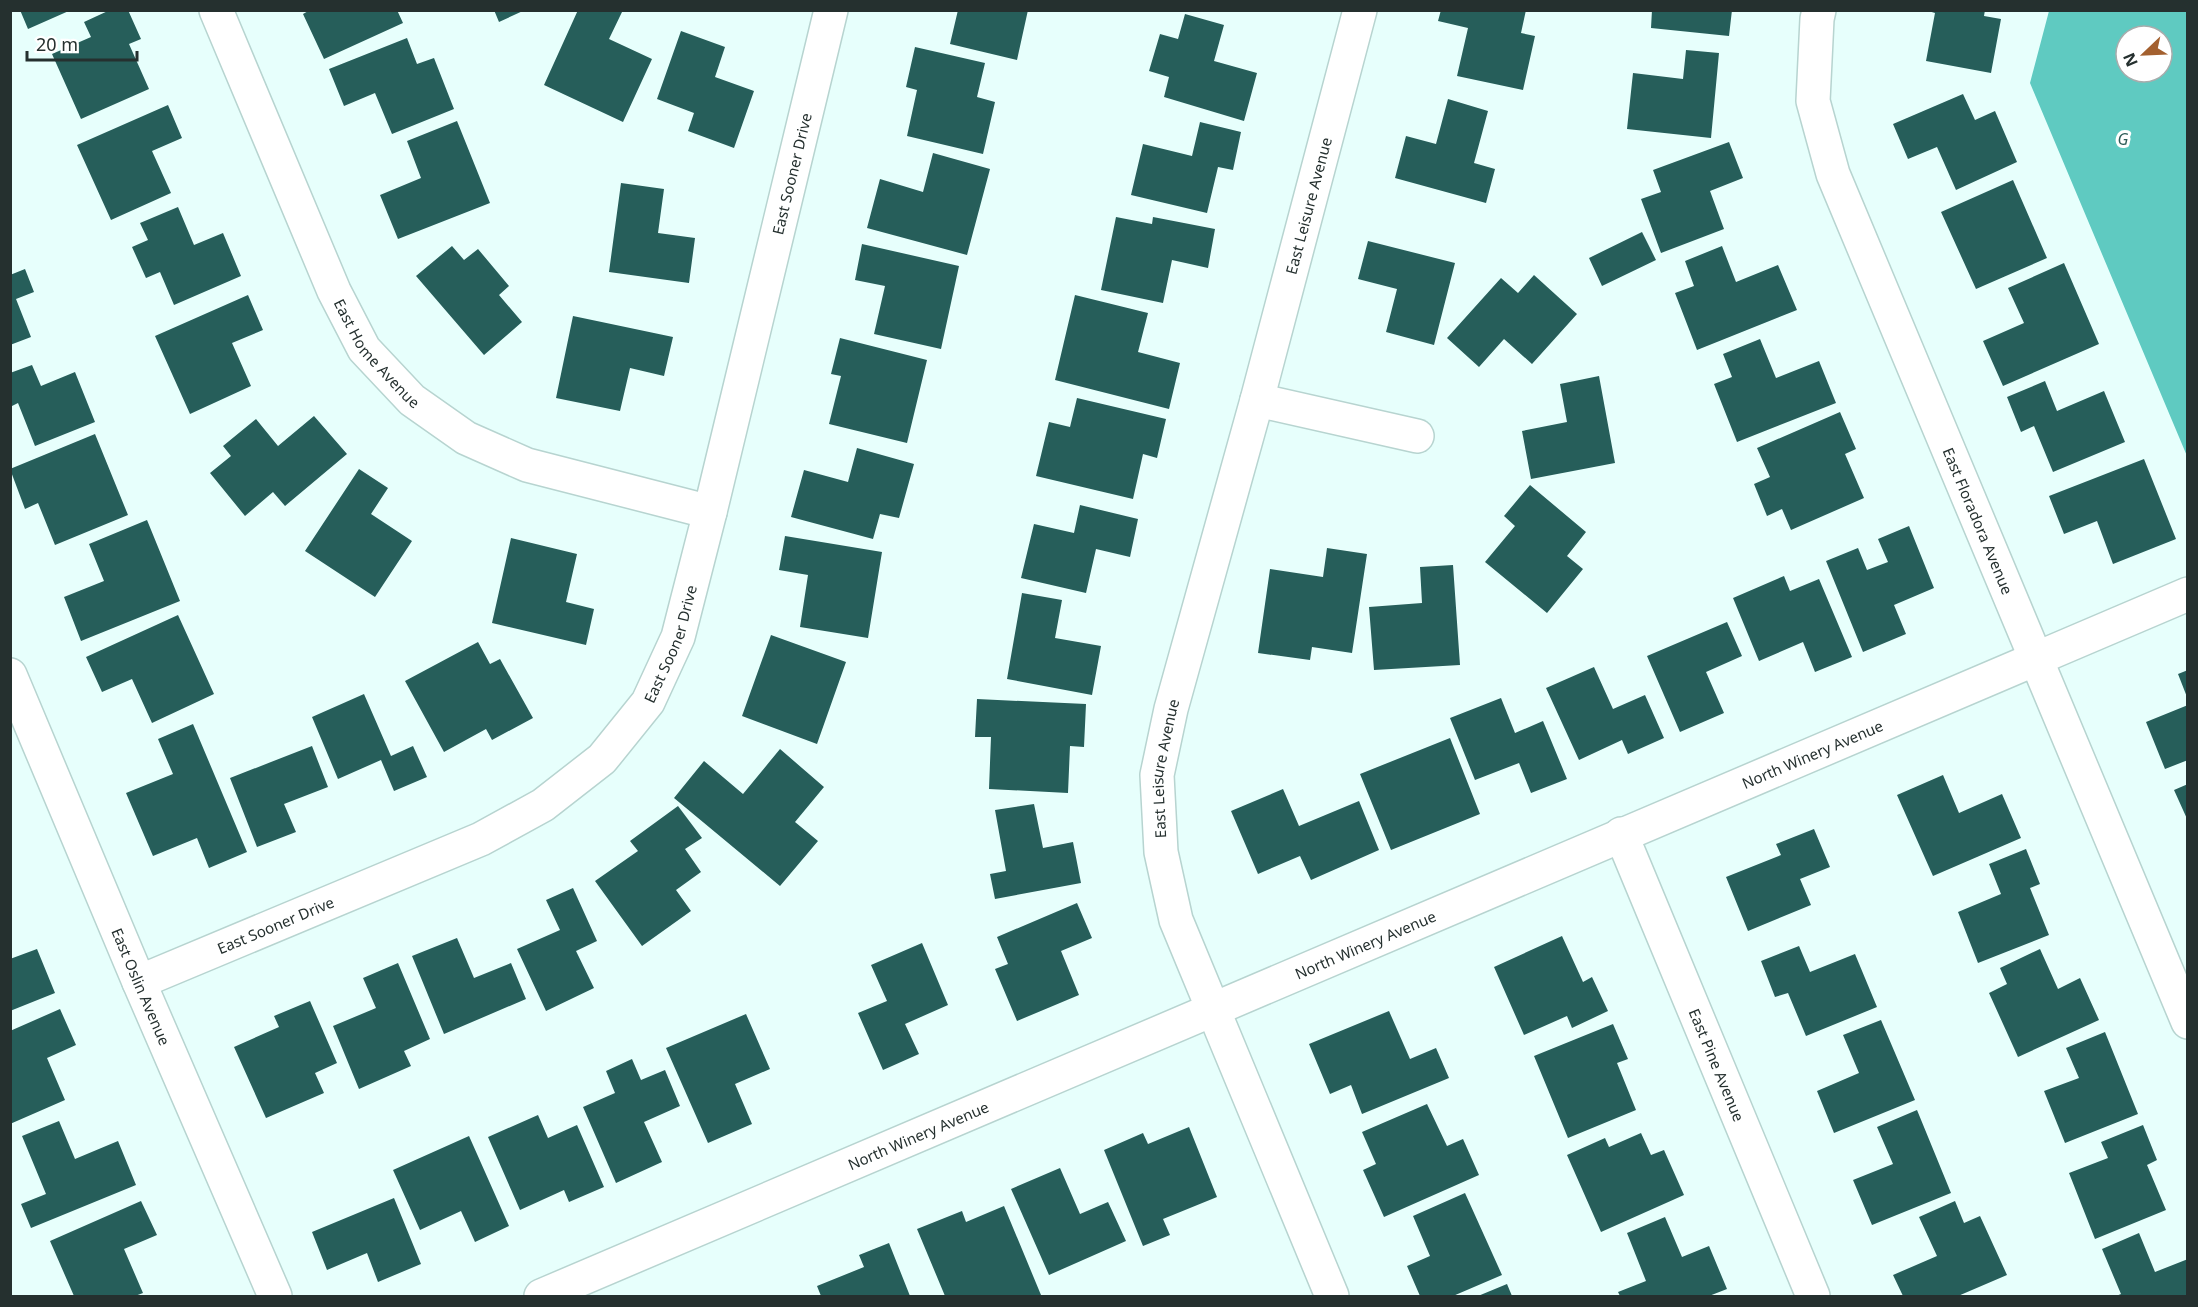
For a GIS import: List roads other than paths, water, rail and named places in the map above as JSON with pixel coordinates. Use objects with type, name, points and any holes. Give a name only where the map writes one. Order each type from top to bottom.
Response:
[{"type":"street","name":"East Home Avenue","points":[[216,10],[334,291],[364,349],[412,400],[466,438],[526,465],[710,512]]},
{"type":"street","name":"East Sooner Drive","points":[[139,982],[481,839],[543,805],[602,759],[648,702],[678,636],[831,10]]},
{"type":"street","name":"East Leisure Avenue","points":[[1332,1296],[1176,920],[1161,852],[1157,775],[1171,709],[1257,400],[1360,10]]},
{"type":"street","name":"East Floradora Avenue","points":[[1819,10],[1813,101],[1833,174],[2187,1022]]},
{"type":"street","points":[[1257,400],[1417,436]]},
{"type":"street","name":"North Winery Avenue","points":[[541,1296],[2187,594]]},
{"type":"street","name":"East Oslin Avenue","points":[[10,675],[139,982],[275,1296]]},
{"type":"street","name":"East Pine Avenue","points":[[1621,834],[1813,1296]]},
{"type":"water","name":"G","points":[[2049,11],[2187,11],[2187,456],[2030,83]]}]
